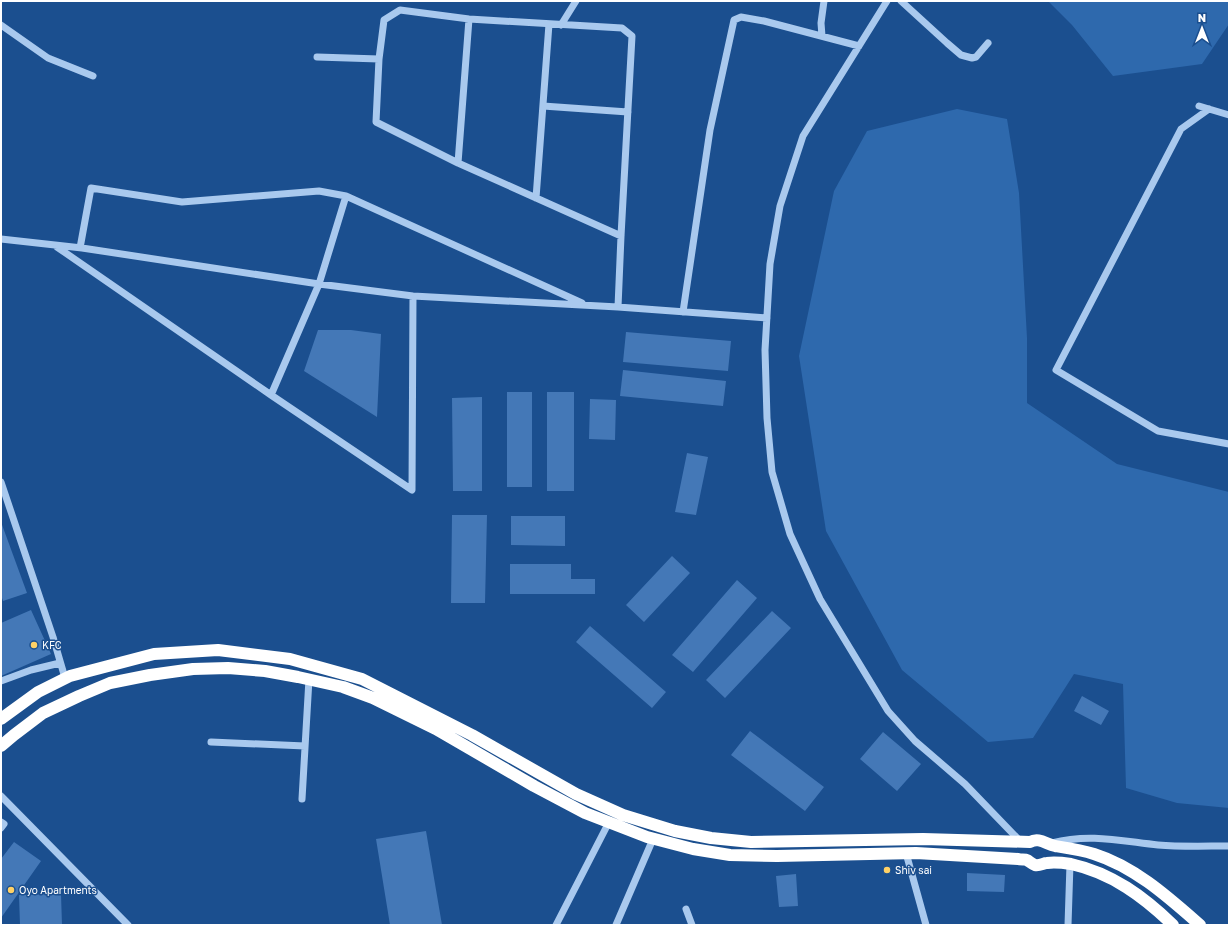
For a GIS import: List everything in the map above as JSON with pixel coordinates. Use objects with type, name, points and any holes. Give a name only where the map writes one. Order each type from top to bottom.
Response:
[{"type":"highway","points":[[1,720],[38,692],[65,678],[113,663],[154,654],[218,650],[290,659],[362,679],[472,735],[576,794],[623,815],[675,832],[711,838],[751,842],[923,839],[1025,842],[1037,840],[1048,844],[1094,853],[1127,868],[1153,885],[1200,925]]},
{"type":"highway","points":[[1,746],[43,713],[110,683],[193,668],[265,671],[343,687],[373,698],[436,729],[534,786],[585,812],[653,839],[693,849],[730,855],[777,856],[906,853],[1027,860]]},
{"type":"highway","points":[[1025,842],[1027,845],[1024,853],[1027,860],[1030,863],[1038,865],[1045,862],[1050,856],[1048,844]]},
{"type":"highway","points":[[1045,862],[1070,864],[1095,871],[1114,879],[1131,889],[1173,925]]},
{"type":"street","points":[[561,25],[576,1]]},
{"type":"street","points":[[822,36],[821,23],[824,1]]},
{"type":"street","points":[[887,1],[803,136],[780,206],[770,264],[765,350],[767,418],[772,472],[790,534],[820,600],[888,711],[915,741],[965,784],[1025,842]]},
{"type":"street","points":[[901,1],[961,55],[972,58],[976,57],[988,43]]},
{"type":"street","points":[[618,307],[632,36],[622,28],[469,19],[400,10],[384,20],[379,59],[376,122],[458,163],[621,236]]},
{"type":"street","points":[[683,312],[710,130],[734,20],[741,17],[764,20],[859,46]]},
{"type":"street","points":[[458,163],[469,19]]},
{"type":"street","points":[[536,198],[549,24]]},
{"type":"street","points":[[1,25],[48,58],[93,76]]},
{"type":"street","points":[[317,57],[379,59]]},
{"type":"street","points":[[543,106],[628,112]]},
{"type":"street","points":[[1199,106],[1229,115]]},
{"type":"street","points":[[1209,110],[1181,129],[1056,370],[1158,431],[1229,444]]},
{"type":"street","points":[[80,248],[91,188],[182,202],[319,191],[346,196],[586,305]]},
{"type":"street","points":[[271,395],[318,284],[346,196]]},
{"type":"street","points":[[1,239],[80,248],[318,284],[413,296],[586,305],[767,318]]},
{"type":"street","points":[[56,245],[271,395],[412,490],[413,296]]},
{"type":"street","points":[[1,482],[53,637],[65,678]]},
{"type":"street","points":[[1,681],[31,670],[60,663]]},
{"type":"street","points":[[302,798],[309,679]]},
{"type":"street","points":[[211,742],[305,746]]},
{"type":"street","points":[[1,796],[128,925]]},
{"type":"street","points":[[1,822],[4,824],[1,828]]},
{"type":"street","points":[[556,925],[609,822]]},
{"type":"street","points":[[1048,844],[1068,839],[1103,838],[1159,845],[1229,846]]},
{"type":"street","points":[[616,925],[653,839]]},
{"type":"street","points":[[906,853],[926,925]]},
{"type":"street","points":[[1068,925],[1070,864]]},
{"type":"street","points":[[686,909],[692,925]]},
{"type":"shaded area","points":[[1048,1],[1229,1],[1229,24],[1202,64],[1113,76],[1072,25]]},
{"type":"shaded area","points":[[957,109],[1007,119],[1019,193],[1027,338],[1027,403],[1117,464],[1229,492],[1229,808],[1177,803],[1126,788],[1123,684],[1074,674],[1033,738],[988,742],[902,670],[826,531],[799,356],[834,191],[867,131]]},
{"type":"building","points":[[318,330],[351,330],[381,334],[377,417],[304,371]]},
{"type":"building","points":[[626,332],[731,341],[728,371],[623,362]]},
{"type":"building","points":[[623,370],[726,381],[723,406],[620,396]]},
{"type":"building","points":[[507,392],[532,392],[532,487],[507,487]]},
{"type":"building","points":[[547,392],[574,392],[574,491],[547,491]]},
{"type":"building","points":[[482,397],[482,491],[453,491],[452,398]]},
{"type":"building","points":[[590,399],[616,400],[615,440],[589,439]]},
{"type":"building","points":[[687,453],[708,457],[696,515],[675,512]]},
{"type":"building","points":[[452,515],[487,515],[485,603],[451,603]]},
{"type":"building","points":[[511,516],[565,516],[565,546],[511,545]]},
{"type":"building","points":[[1,522],[27,593],[3,601],[1,595]]},
{"type":"building","points":[[672,556],[690,573],[644,622],[626,605]]},
{"type":"building","points":[[510,564],[571,564],[571,579],[595,579],[595,594],[510,594]]},
{"type":"building","points":[[737,580],[757,598],[693,672],[672,655]]},
{"type":"building","points":[[31,610],[51,654],[1,676],[1,623]]},
{"type":"building","points":[[772,611],[791,628],[725,698],[706,680]]},
{"type":"building","points":[[590,626],[666,692],[652,708],[576,642]]},
{"type":"building","points":[[1082,696],[1109,711],[1101,725],[1074,711]]},
{"type":"building","points":[[750,731],[824,787],[805,811],[731,755]]},
{"type":"building","points":[[883,732],[921,764],[897,791],[860,759]]},
{"type":"building","points":[[426,831],[442,925],[390,925],[376,839]]},
{"type":"building","name":"Oyo Apartments","points":[[14,842],[41,861],[1,918],[1,859]]},
{"type":"building","points":[[967,873],[1005,875],[1004,892],[967,891]]},
{"type":"building","points":[[796,874],[798,906],[779,907],[776,876]]},
{"type":"building","points":[[61,894],[62,925],[20,925],[19,895]]},
{"type":"place","name":"KFC","points":[[34,645]]},
{"type":"place","name":"Shiv sai","points":[[887,870]]},
{"type":"place","name":"Oyo Apartments","points":[[11,890]]}]
